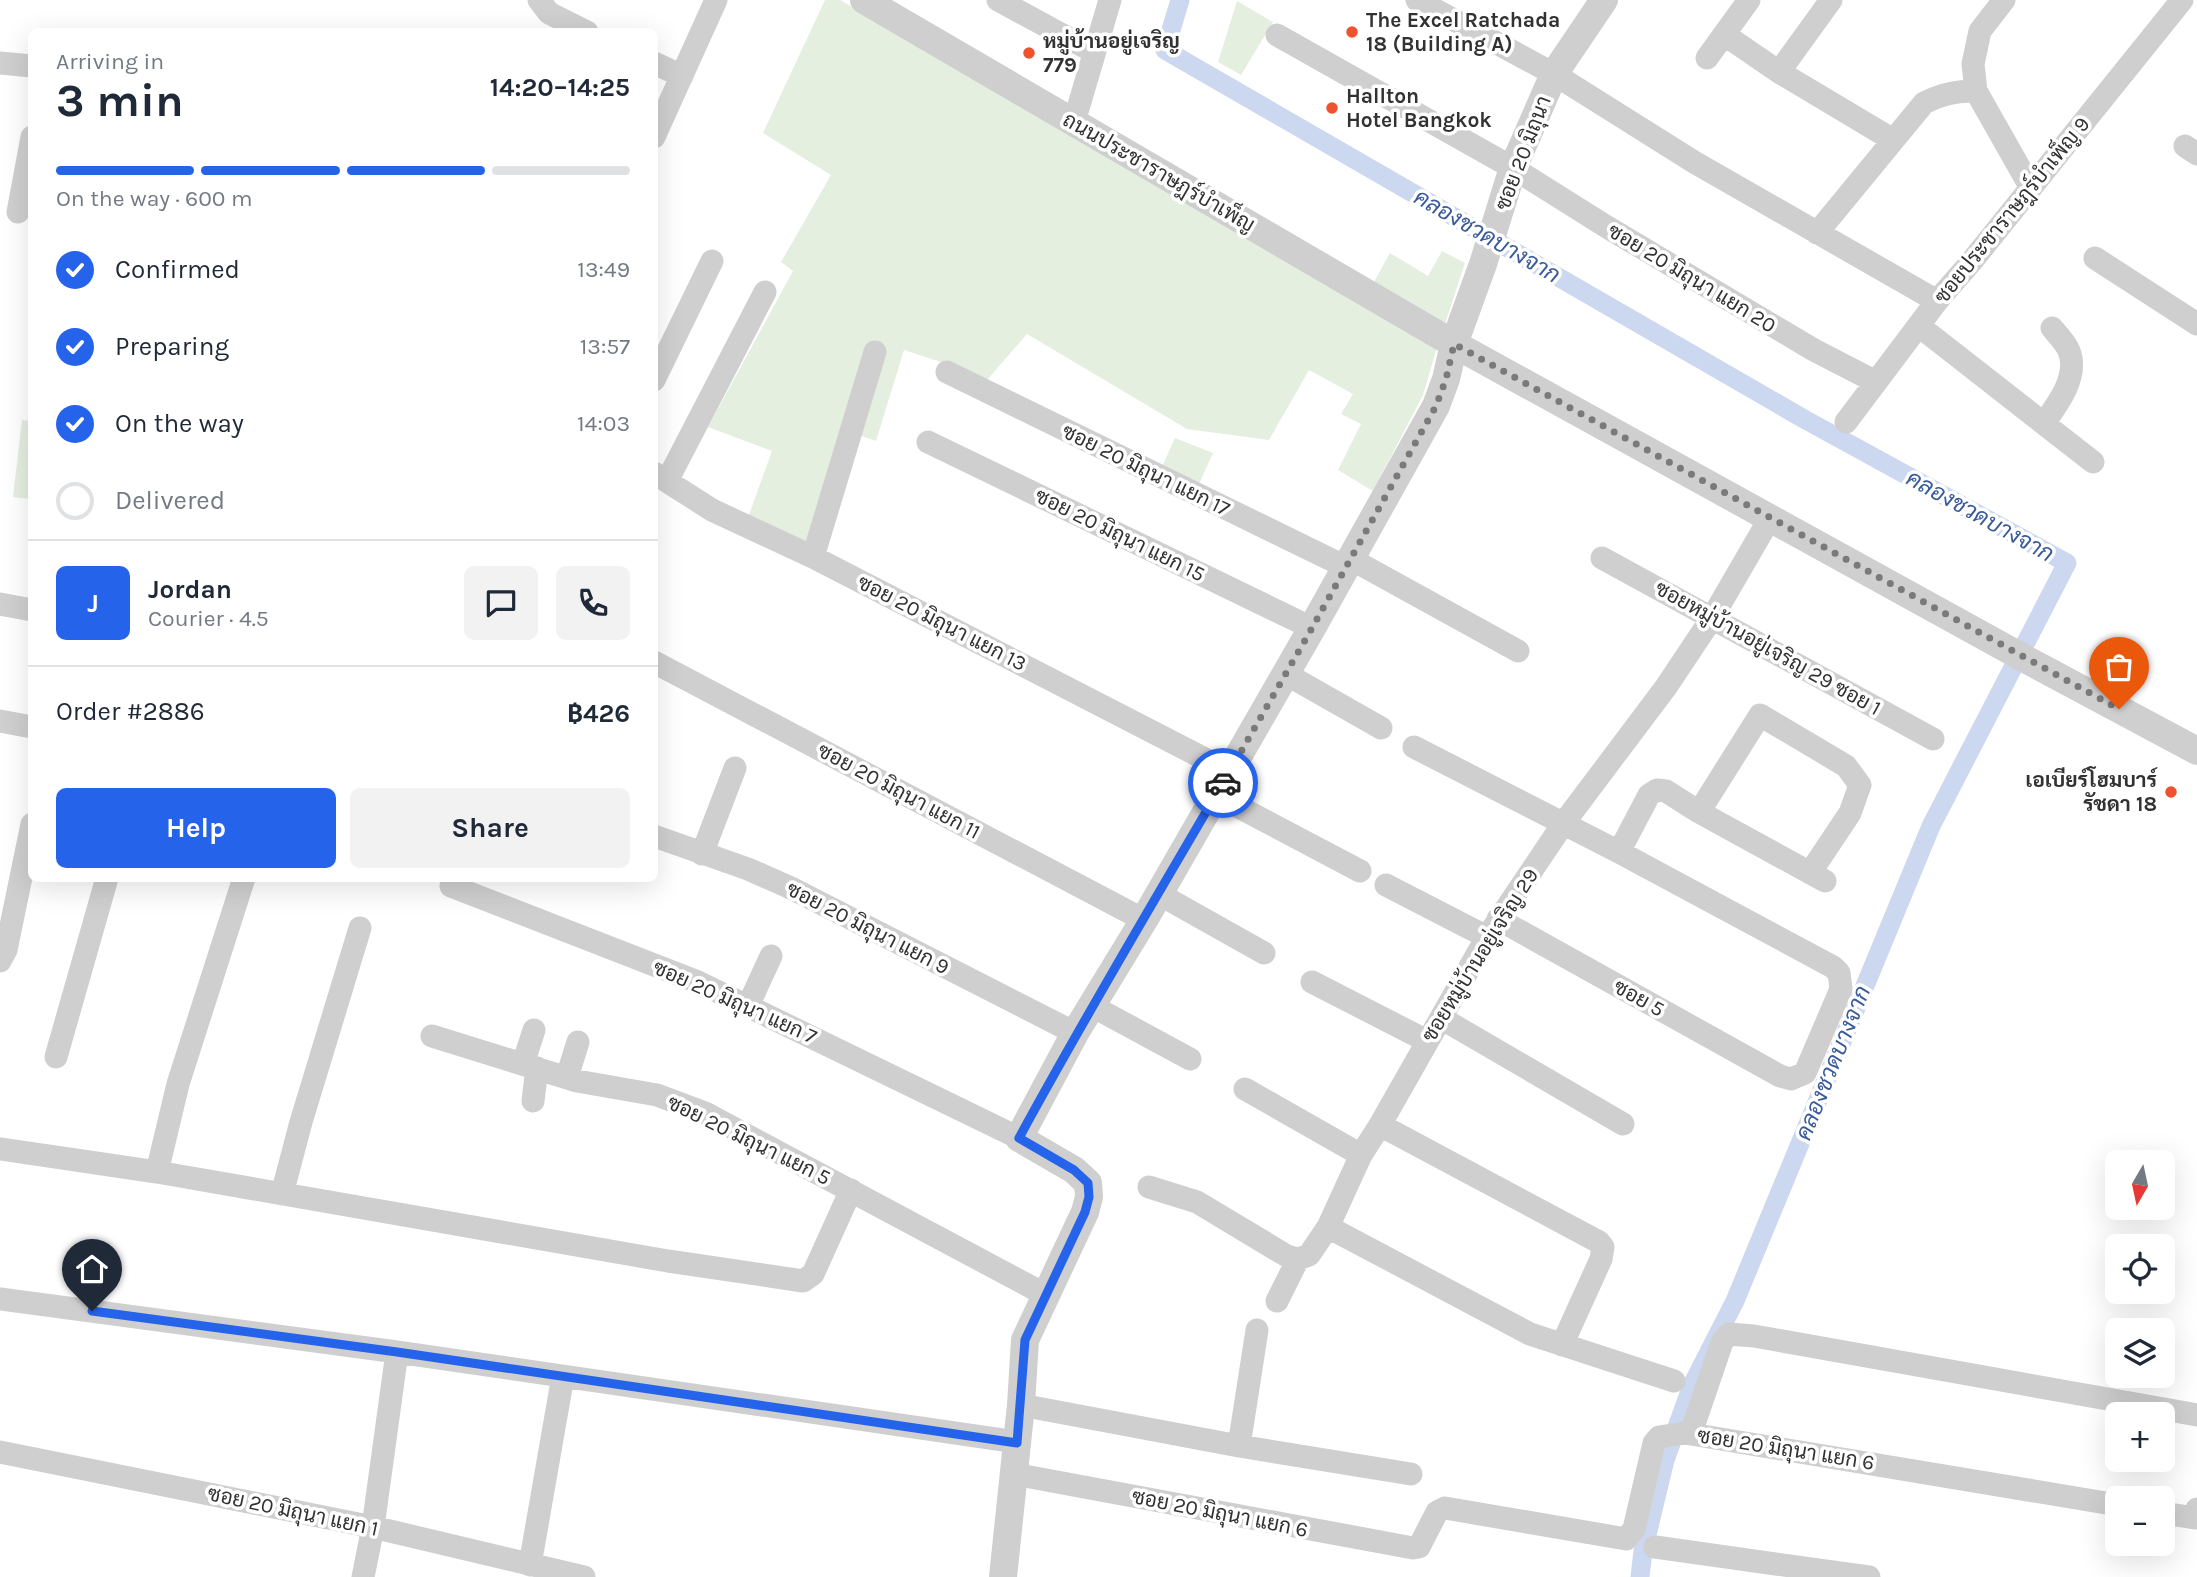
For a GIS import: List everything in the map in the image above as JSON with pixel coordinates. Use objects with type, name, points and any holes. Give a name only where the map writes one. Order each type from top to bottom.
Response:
[{"type":"street","points":[[538,0],[550,13],[579,28]]},
{"type":"street","points":[[658,128],[716,0]]},
{"type":"street","name":"ถนนประชาราษฎร์บำเพ็ญ","points":[[863,0],[1454,344],[2197,751]]},
{"type":"street","points":[[998,0],[1094,52]]},
{"type":"street","points":[[1074,122],[1110,0]]},
{"type":"street","points":[[1417,0],[1554,74],[1694,162],[1937,302]]},
{"type":"street","name":"ซอย 20 มิถุนา","points":[[1019,1138],[1075,1033],[1221,787],[1436,406],[1513,168],[1554,74],[1604,0]]},
{"type":"street","points":[[1707,58],[1749,0]]},
{"type":"street","points":[[1779,72],[1831,0]]},
{"type":"street","points":[[2004,0],[1980,31],[1973,64],[1976,91],[2031,188]]},
{"type":"street","name":"ซอยประชาราษฎร์บำเพ็ญ 9","points":[[1846,422],[1937,302],[2182,0]]},
{"type":"street","name":"ซอย 20 มิถุนา แยก 20","points":[[1277,35],[1513,168],[1814,350],[1876,382]]},
{"type":"street","points":[[1725,35],[1779,72],[1893,140]]},
{"type":"street","points":[[0,63],[28,66]]},
{"type":"street","points":[[658,65],[682,76]]},
{"type":"street","points":[[1816,233],[1924,103],[1952,92],[1976,91]]},
{"type":"street","points":[[17,212],[28,157]]},
{"type":"street","points":[[2095,258],[2197,324]]},
{"type":"street","points":[[658,372],[712,261]]},
{"type":"street","points":[[661,477],[765,292]]},
{"type":"street","points":[[1919,326],[2093,462]]},
{"type":"street","points":[[2044,423],[2063,397],[2070,376],[2069,351],[2052,328]]},
{"type":"street","points":[[813,557],[875,352]]},
{"type":"street","name":"ซอย 20 มิถุนา แยก 17","points":[[947,372],[1348,563],[1518,650]]},
{"type":"street","name":"ซอย 20 มิถุนา แยก 15","points":[[928,442],[1312,628]]},
{"type":"street","name":"ซอย 20 มิถุนา แยก 13","points":[[661,477],[712,510],[813,557],[1205,759],[1221,787],[1315,850],[1360,871]]},
{"type":"street","name":"ซอยหมู่บ้านอยู่เจริญ 29","points":[[1277,1301],[1298,1259],[1309,1255],[1328,1227],[1361,1154],[1492,928],[1563,824],[1666,687],[1712,618],[1770,518]]},
{"type":"street","name":"ซอยหมู่บ้านอยู่เจริญ 29 ซอย 1","points":[[1602,558],[1933,739]]},
{"type":"street","points":[[0,604],[28,609]]},
{"type":"street","name":"ซอย 20 มิถุนา แยก 11","points":[[658,664],[1144,920]]},
{"type":"street","points":[[1286,674],[1381,728]]},
{"type":"street","points":[[1414,747],[1619,852],[1648,795],[1657,790],[1667,791],[1699,812],[1818,877],[1850,813],[1860,785],[1846,766],[1760,715],[1699,812]]},
{"type":"street","points":[[0,721],[28,726]]},
{"type":"street","points":[[702,854],[736,768]]},
{"type":"street","name":"ซอย 20 มิถุนา แยก 9","points":[[658,838],[748,869],[791,888],[1075,1033]]},
{"type":"street","points":[[0,961],[6,950],[28,843]]},
{"type":"street","name":"ซอย 5","points":[[1386,885],[1492,928],[1780,1076],[1791,1079],[1805,1073],[1841,989],[1839,973],[1833,967],[1619,852]]},
{"type":"street","points":[[56,1056],[106,882]]},
{"type":"street","points":[[157,1172],[178,1084],[243,882]]},
{"type":"street","name":"ซอย 20 มิถุนา แยก 7","points":[[452,882],[451,886],[698,982],[1019,1138]]},
{"type":"street","points":[[1159,894],[1264,953]]},
{"type":"street","points":[[282,1194],[300,1122],[360,928]]},
{"type":"street","points":[[748,1006],[771,956]]},
{"type":"street","points":[[1312,982],[1427,1041]]},
{"type":"street","points":[[1091,1006],[1189,1059]]},
{"type":"street","points":[[1441,1018],[1623,1124]]},
{"type":"street","points":[[533,1101],[530,1066],[534,1030]]},
{"type":"street","name":"ซอย 20 มิถุนา แยก 5","points":[[432,1036],[567,1077],[657,1096],[705,1114],[1046,1295]]},
{"type":"street","points":[[567,1077],[578,1042]]},
{"type":"street","points":[[1245,1089],[1361,1154]]},
{"type":"street","points":[[1380,1125],[1599,1242],[1603,1247],[1601,1259],[1562,1345]]},
{"type":"street","points":[[1003,1577],[1025,1340],[1085,1212],[1089,1197],[1088,1183],[1074,1170],[1019,1138]]},
{"type":"street","points":[[0,1149],[157,1172],[654,1258],[803,1281],[814,1273],[850,1190]]},
{"type":"street","points":[[1150,1187],[1197,1202],[1287,1256],[1298,1259]]},
{"type":"street","points":[[1328,1227],[1513,1325],[1562,1345],[1674,1381]]},
{"type":"street","points":[[0,1299],[397,1352],[1017,1443]]},
{"type":"street","points":[[1239,1446],[1257,1331]]},
{"type":"street","points":[[1688,1433],[1722,1342],[1729,1335],[1767,1338],[2197,1415]]},
{"type":"street","points":[[363,1577],[373,1527],[397,1352]]},
{"type":"street","points":[[530,1565],[563,1376]]},
{"type":"street","points":[[1021,1405],[1239,1446],[1411,1474]]},
{"type":"street","name":"ซอย 20 มิถุนา แยก 6","points":[[1014,1474],[1406,1548],[1419,1547],[1437,1512],[1445,1508],[1626,1539],[1634,1529],[1650,1452],[1659,1437],[1688,1433],[2105,1503]]},
{"type":"street","name":"ซอย 20 มิถุนา แยก 1","points":[[0,1452],[373,1527],[584,1577]]},
{"type":"street","points":[[2175,1515],[2195,1518],[2197,1509]]},
{"type":"street","points":[[1655,1547],[1869,1577]]},
{"type":"green space","points":[[825,0],[840,0],[1438,344],[1423,395],[1373,491],[1338,470],[1361,424],[1341,414],[1353,394],[1309,370],[1269,440],[1187,429],[1027,334],[987,380],[904,350],[876,441],[847,431],[806,541],[749,515],[772,451],[708,427],[793,271],[781,262],[831,175],[763,133]]},
{"type":"green space","points":[[1237,1],[1273,22],[1241,75],[1218,62]]},
{"type":"green space","points":[[1442,251],[1465,263],[1443,330],[1370,289],[1390,253],[1428,276]]},
{"type":"green space","points":[[22,420],[28,421],[28,499],[13,497]]},
{"type":"green space","points":[[1175,438],[1213,453],[1198,486],[1161,469]]},
{"type":"waterway","name":"คลองชวดบางจาก","points":[[1180,0],[1165,50],[1804,419],[2067,563],[1931,826],[1735,1301],[1693,1383],[1665,1460],[1643,1551],[1640,1577]]},
{"type":"way so far","points":[[1223,783],[1436,406],[1454,344],[2119,709]]},
{"type":"place","name":"The Excel Ratchada 18 (Building A)","points":[[1352,32]]},
{"type":"place","name":"หมู่บ้านอยู่เจริญ 779","points":[[1029,53]]},
{"type":"place","name":"Hallton Hotel Bangkok","points":[[1332,108]]},
{"type":"place","name":"เอเบียร์โฮมบาร์ รัชดา 18","points":[[2171,792]]},
{"type":"route","points":[[92,1311],[397,1352],[1017,1443],[1025,1340],[1085,1212],[1089,1197],[1088,1183],[1074,1170],[1019,1138],[1075,1033],[1223,783]]}]
